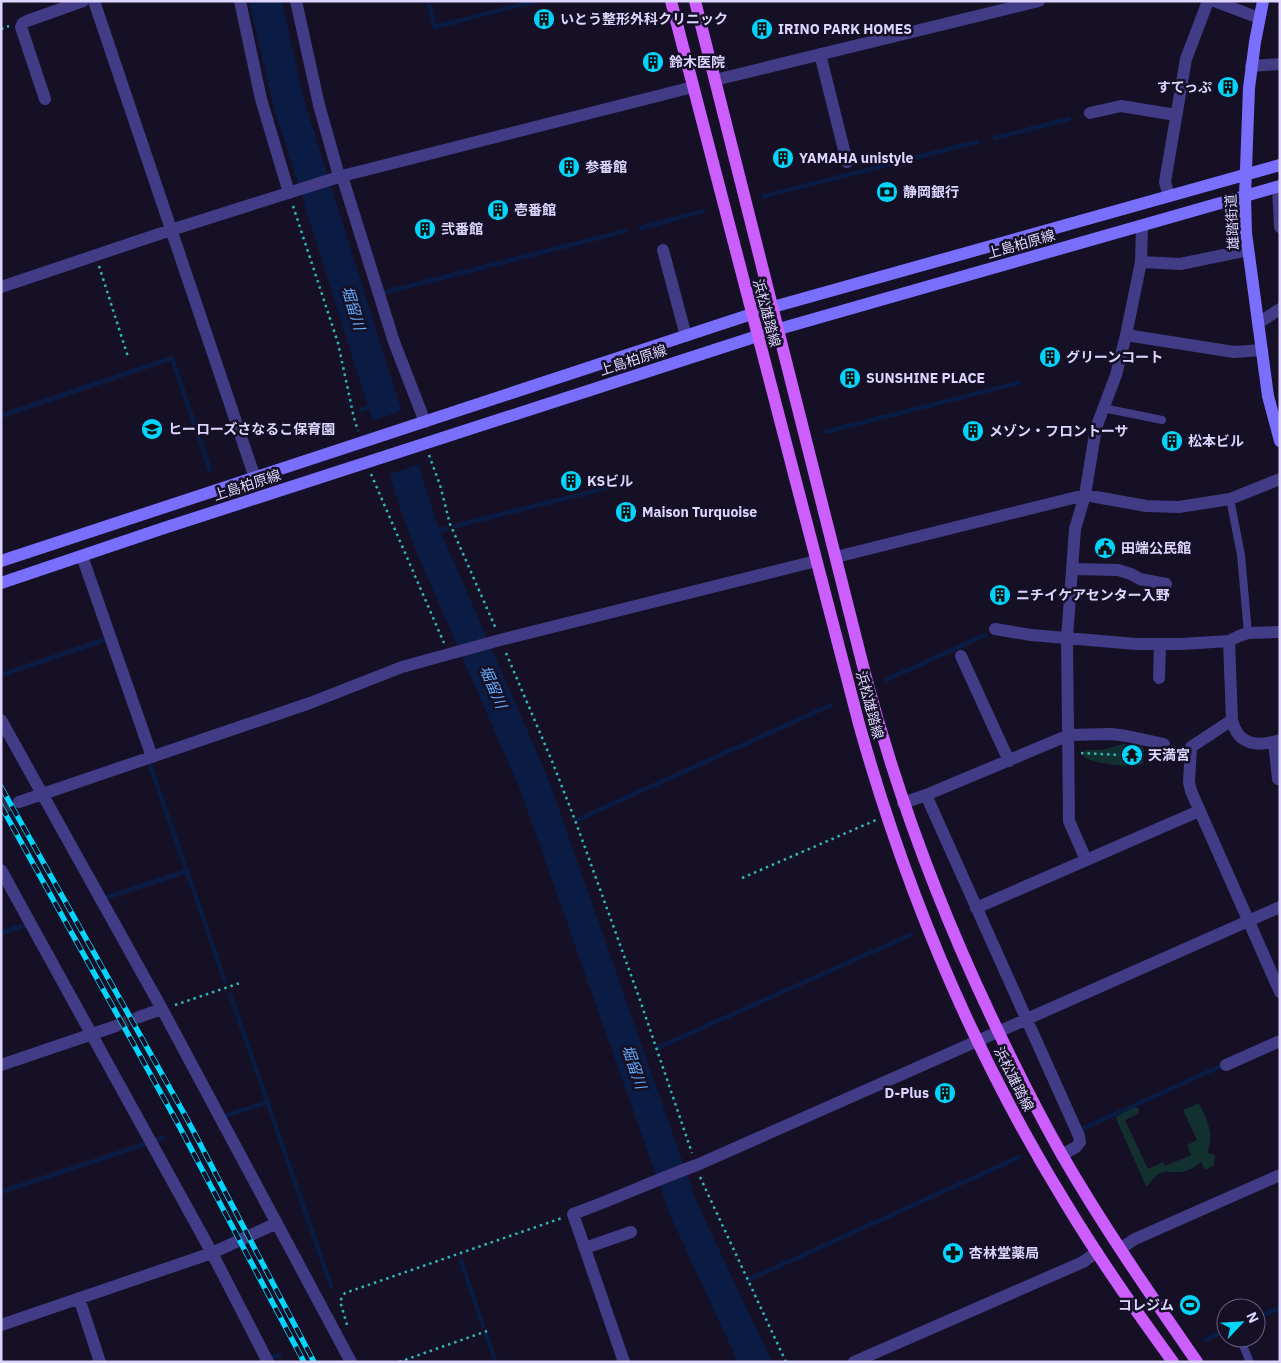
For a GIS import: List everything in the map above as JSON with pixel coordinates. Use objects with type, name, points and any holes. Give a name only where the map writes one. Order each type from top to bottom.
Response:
[{"type":"main road","name":"浜松雄踏線","points":[[671,1],[751,315],[867,753],[903,866],[978,1041],[1034,1150],[1097,1252],[1173,1362]]},
{"type":"main road","name":"浜松雄踏線","points":[[696,1],[872,700],[903,803],[949,924],[998,1032],[1062,1155],[1197,1362]]},
{"type":"street","points":[[45,99],[21,28],[23,23],[27,21],[83,1]]},
{"type":"street","points":[[94,1],[255,478]]},
{"type":"street","points":[[240,1],[261,99],[290,192]]},
{"type":"street","points":[[296,1],[317,98],[339,177],[420,424]]},
{"type":"street","points":[[716,80],[1039,1]]},
{"type":"street","points":[[1169,196],[1165,182],[1186,59],[1208,1]]},
{"type":"street","points":[[1214,1],[1259,18]]},
{"type":"street","name":"雄踏街道","points":[[1263,1],[1252,66],[1245,196],[1248,250],[1268,396],[1280,440]]},
{"type":"street","points":[[820,54],[847,162]]},
{"type":"street","points":[[1252,66],[1280,64]]},
{"type":"street","points":[[1,287],[339,177],[693,87]]},
{"type":"street","points":[[1090,113],[1121,106],[1176,115]]},
{"type":"street","name":"上島柏原線","points":[[1,561],[773,307],[1280,165]]},
{"type":"street","points":[[1279,187],[1280,227]]},
{"type":"street","name":"上島柏原線","points":[[1,583],[424,443],[779,329],[1279,187]]},
{"type":"street","points":[[1086,860],[1069,821],[1068,638],[1075,529],[1085,495],[1096,428],[1116,375],[1126,335],[1141,262],[1142,226]]},
{"type":"street","points":[[662,250],[686,336]]},
{"type":"street","points":[[1141,262],[1180,264],[1248,250]]},
{"type":"street","points":[[1258,323],[1280,309]]},
{"type":"street","points":[[1126,335],[1234,352],[1262,350]]},
{"type":"street","points":[[836,557],[1085,495],[1162,508],[1195,506],[1230,499],[1280,479]]},
{"type":"street","points":[[82,556],[152,757]]},
{"type":"street","points":[[19,802],[310,703],[402,667],[499,640],[816,561]]},
{"type":"street","points":[[1072,569],[1118,570],[1132,574],[1140,579],[1166,584]]},
{"type":"street","points":[[995,629],[1031,635],[1160,644],[1229,641],[1248,633],[1280,632]]},
{"type":"street","points":[[1229,641],[1234,730],[1240,738],[1249,742],[1264,743],[1277,741],[1278,778]]},
{"type":"street","points":[[1159,678],[1160,644]]},
{"type":"street","points":[[962,656],[1009,761]]},
{"type":"street","points":[[1,720],[162,1009],[351,1362]]},
{"type":"street","points":[[1232,720],[1191,747],[1189,787],[1280,992]]},
{"type":"street","points":[[903,803],[1069,735],[1111,734],[1164,744]]},
{"type":"street","points":[[926,795],[1079,1136],[1080,1142],[1076,1147],[1062,1155]]},
{"type":"street","points":[[976,908],[1199,811]]},
{"type":"street","points":[[1,870],[212,1253],[268,1362]]},
{"type":"street","points":[[624,1362],[573,1214],[695,1166],[1280,908]]},
{"type":"street","points":[[139,1017],[162,1009]]},
{"type":"street","points":[[1,1065],[116,1026]]},
{"type":"street","points":[[1226,1065],[1280,1041]]},
{"type":"street","points":[[1121,1248],[1142,1236],[1280,1176]]},
{"type":"street","points":[[2,1322],[212,1253],[277,1223]]},
{"type":"street","points":[[584,1248],[631,1232]]},
{"type":"street","points":[[854,1362],[1082,1262],[1097,1252]]},
{"type":"street","points":[[79,1298],[100,1362]]},
{"type":"lane","points":[[1103,408],[1162,420]]},
{"type":"lane","points":[[1230,499],[1241,554],[1248,633]]},
{"type":"lane","points":[[1244,1348],[1250,1362]]},
{"type":"path","points":[[290,192],[338,343],[358,431]]},
{"type":"path","points":[[96,255],[128,357]]},
{"type":"path","points":[[424,443],[440,485],[450,524],[552,761],[575,820],[640,1000],[701,1182],[786,1362]]},
{"type":"path","points":[[371,474],[450,653]]},
{"type":"path","points":[[1069,752],[1120,755]]},
{"type":"path","points":[[742,878],[886,816]]},
{"type":"path","points":[[162,1009],[240,984]]},
{"type":"path","points":[[339,1337],[344,1334],[347,1324],[340,1301],[345,1293],[573,1214]]},
{"type":"path","points":[[398,1362],[487,1331]]},
{"type":"green space","points":[[1123,744],[1142,746],[1144,751],[1143,764],[1131,766],[1112,764],[1094,761],[1083,756],[1085,750],[1102,750]]},
{"type":"green space","points":[[1199,1103],[1210,1134],[1207,1153],[1215,1155],[1214,1165],[1205,1170],[1201,1162],[1192,1169],[1185,1171],[1163,1172],[1156,1175],[1146,1186],[1116,1117],[1134,1107],[1138,1108],[1139,1113],[1125,1120],[1148,1169],[1163,1162],[1165,1166],[1191,1155],[1187,1145],[1197,1140],[1183,1110]]},
{"type":"water","name":"堀留川","points":[[249,1],[282,1],[304,100],[436,521],[548,778],[697,1203],[772,1362],[738,1362],[670,1215],[520,789],[416,551],[401,511],[274,108]]},
{"type":"pier","points":[[404,410],[420,464],[387,475],[369,422]]},
{"type":"waterway","points":[[428,1],[435,27],[535,1]]},
{"type":"waterway","points":[[995,138],[1069,119]]},
{"type":"waterway","points":[[764,196],[977,142]]},
{"type":"waterway","points":[[641,228],[703,211]]},
{"type":"waterway","points":[[386,292],[625,231]]},
{"type":"waterway","points":[[1,416],[172,358],[210,470]]},
{"type":"waterway","points":[[825,432],[1018,383]]},
{"type":"waterway","points":[[361,410],[372,406]]},
{"type":"waterway","points":[[455,526],[634,481]]},
{"type":"waterway","points":[[435,531],[446,529]]},
{"type":"waterway","points":[[886,680],[985,635]]},
{"type":"waterway","points":[[1,675],[107,639]]},
{"type":"waterway","points":[[577,820],[831,705]]},
{"type":"waterway","points":[[150,765],[225,981]]},
{"type":"waterway","points":[[105,898],[187,871]]},
{"type":"waterway","points":[[1,933],[26,925]]},
{"type":"waterway","points":[[657,1048],[910,935]]},
{"type":"waterway","points":[[230,994],[331,1286]]},
{"type":"waterway","points":[[1082,1129],[1221,1066]]},
{"type":"waterway","points":[[225,1116],[268,1102]]},
{"type":"waterway","points":[[157,1140],[163,1138]]},
{"type":"waterway","points":[[1,1192],[145,1144]]},
{"type":"waterway","points":[[748,1280],[1019,1157]]},
{"type":"waterway","points":[[461,1261],[483,1326]]},
{"type":"waterway","points":[[1266,1314],[1280,1308]]},
{"type":"waterway","points":[[486,1334],[496,1362]]},
{"type":"waterway","points":[[1205,1340],[1216,1335]]},
{"type":"waterway","points":[[273,1357],[280,1355]]},
{"type":"tunnel","points":[[1,808],[19,802]]},
{"type":"tunnel","points":[[116,1026],[139,1017]]},
{"type":"railway","points":[[1,787],[186,1117],[314,1362]]},
{"type":"railway","points":[[1,806],[177,1122],[304,1362]]},
{"type":"place","name":"いとう整形外科クリニック","points":[[544,19]]},
{"type":"place","name":"IRINO PARK HOMES","points":[[762,29]]},
{"type":"place","name":"鈴木医院","points":[[653,62]]},
{"type":"place","name":"すてっぷ","points":[[1228,87]]},
{"type":"place","name":"YAMAHA unistyle","points":[[783,158]]},
{"type":"place","name":"参番館","points":[[569,167]]},
{"type":"place","name":"静岡銀行","points":[[887,192]]},
{"type":"place","name":"壱番館","points":[[498,210]]},
{"type":"place","name":"弐番館","points":[[425,229]]},
{"type":"place","name":"グリーンコート","points":[[1050,357]]},
{"type":"place","name":"SUNSHINE PLACE","points":[[850,378]]},
{"type":"place","name":"ヒーローズさなるこ保育園","points":[[152,429]]},
{"type":"place","name":"メゾン・フロントーサ","points":[[973,431]]},
{"type":"place","name":"松本ビル","points":[[1172,441]]},
{"type":"place","name":"KSビル","points":[[571,481]]},
{"type":"place","name":"Maison Turquoise","points":[[626,512]]},
{"type":"place","name":"田端公民館","points":[[1105,548]]},
{"type":"place","name":"ニチイケアセンター入野","points":[[1000,595]]},
{"type":"place","name":"天満宮","points":[[1132,755]]},
{"type":"place","name":"D-Plus","points":[[945,1093]]},
{"type":"place","name":"杏林堂薬局","points":[[953,1253]]},
{"type":"place","name":"コレジム","points":[[1190,1305]]}]
